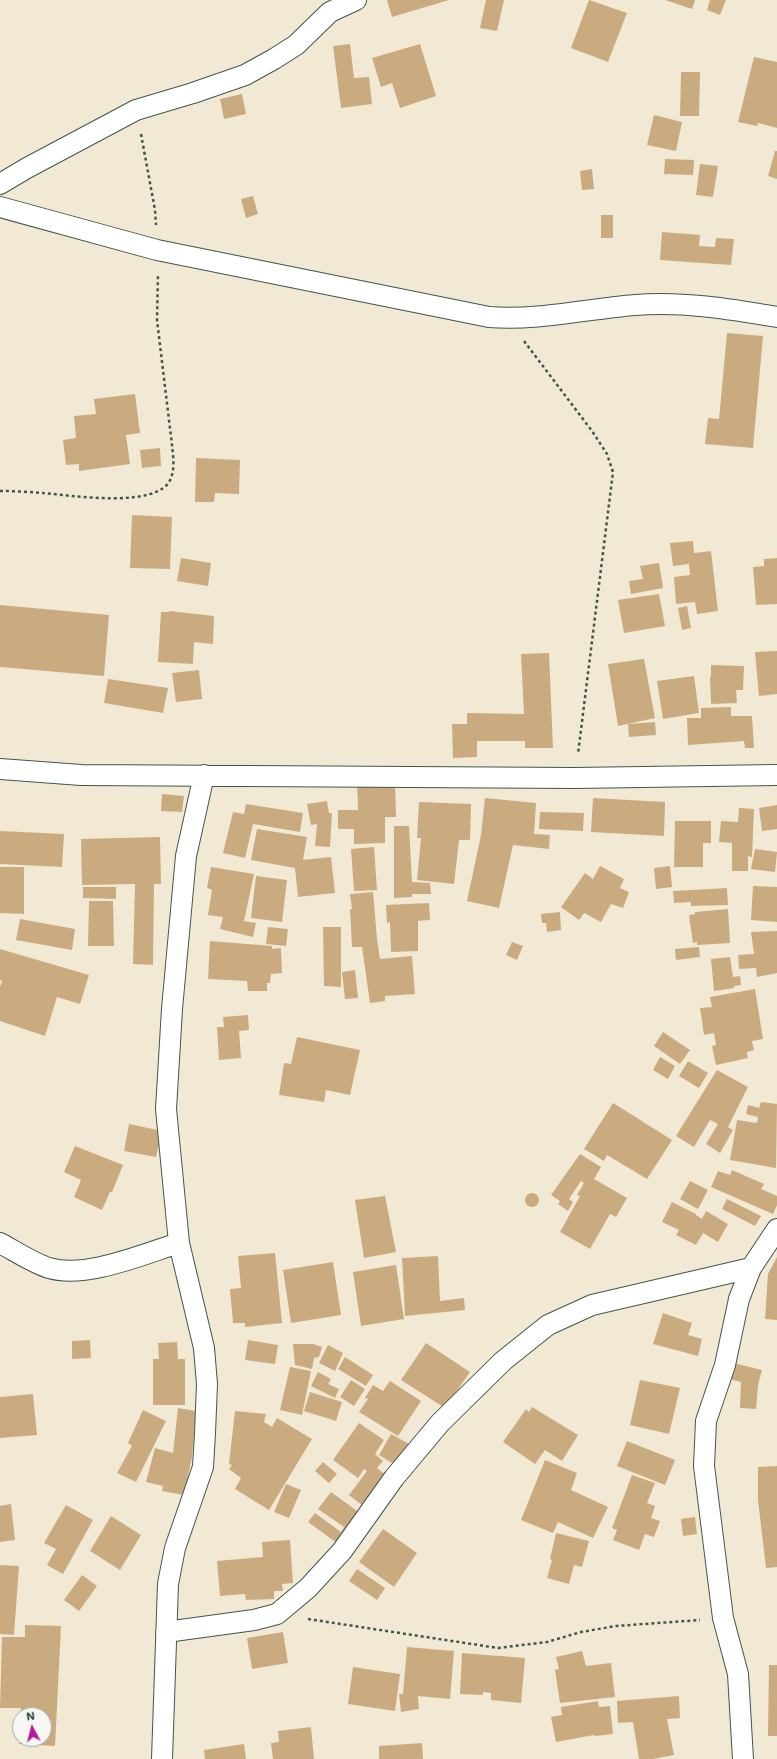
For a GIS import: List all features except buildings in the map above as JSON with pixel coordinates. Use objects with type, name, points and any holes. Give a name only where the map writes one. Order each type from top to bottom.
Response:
[{"type":"street","points":[[0,184],[136,110],[194,93],[245,75],[296,45],[330,12],[356,0]]},
{"type":"street","points":[[0,207],[157,250],[474,314],[505,318],[522,318],[637,305],[704,306],[777,317]]},
{"type":"street","points":[[0,769],[81,775],[574,778],[777,775]]},
{"type":"street","points":[[162,1759],[168,1584],[175,1548],[202,1467],[207,1391],[204,1348],[179,1242],[166,1101],[172,1009],[186,856],[204,775]]},
{"type":"street","points":[[743,1759],[738,1674],[723,1618],[704,1466],[706,1421],[725,1365],[739,1299],[751,1268],[777,1229]]},
{"type":"street","points":[[0,1243],[48,1268],[68,1271],[105,1266],[179,1242]]},
{"type":"street","points":[[166,1632],[254,1620],[277,1614],[308,1588],[342,1551],[394,1478],[440,1422],[503,1361],[548,1325],[592,1305],[751,1268]]},
{"type":"path","points":[[0,491],[41,492],[110,498],[138,497],[161,490],[171,479],[173,464],[172,444],[158,320],[155,210],[136,110]]},
{"type":"path","points":[[505,318],[592,430],[607,454],[612,472],[574,778]]},
{"type":"path","points":[[277,1614],[498,1648],[547,1642],[581,1632],[616,1626],[723,1618]]}]
